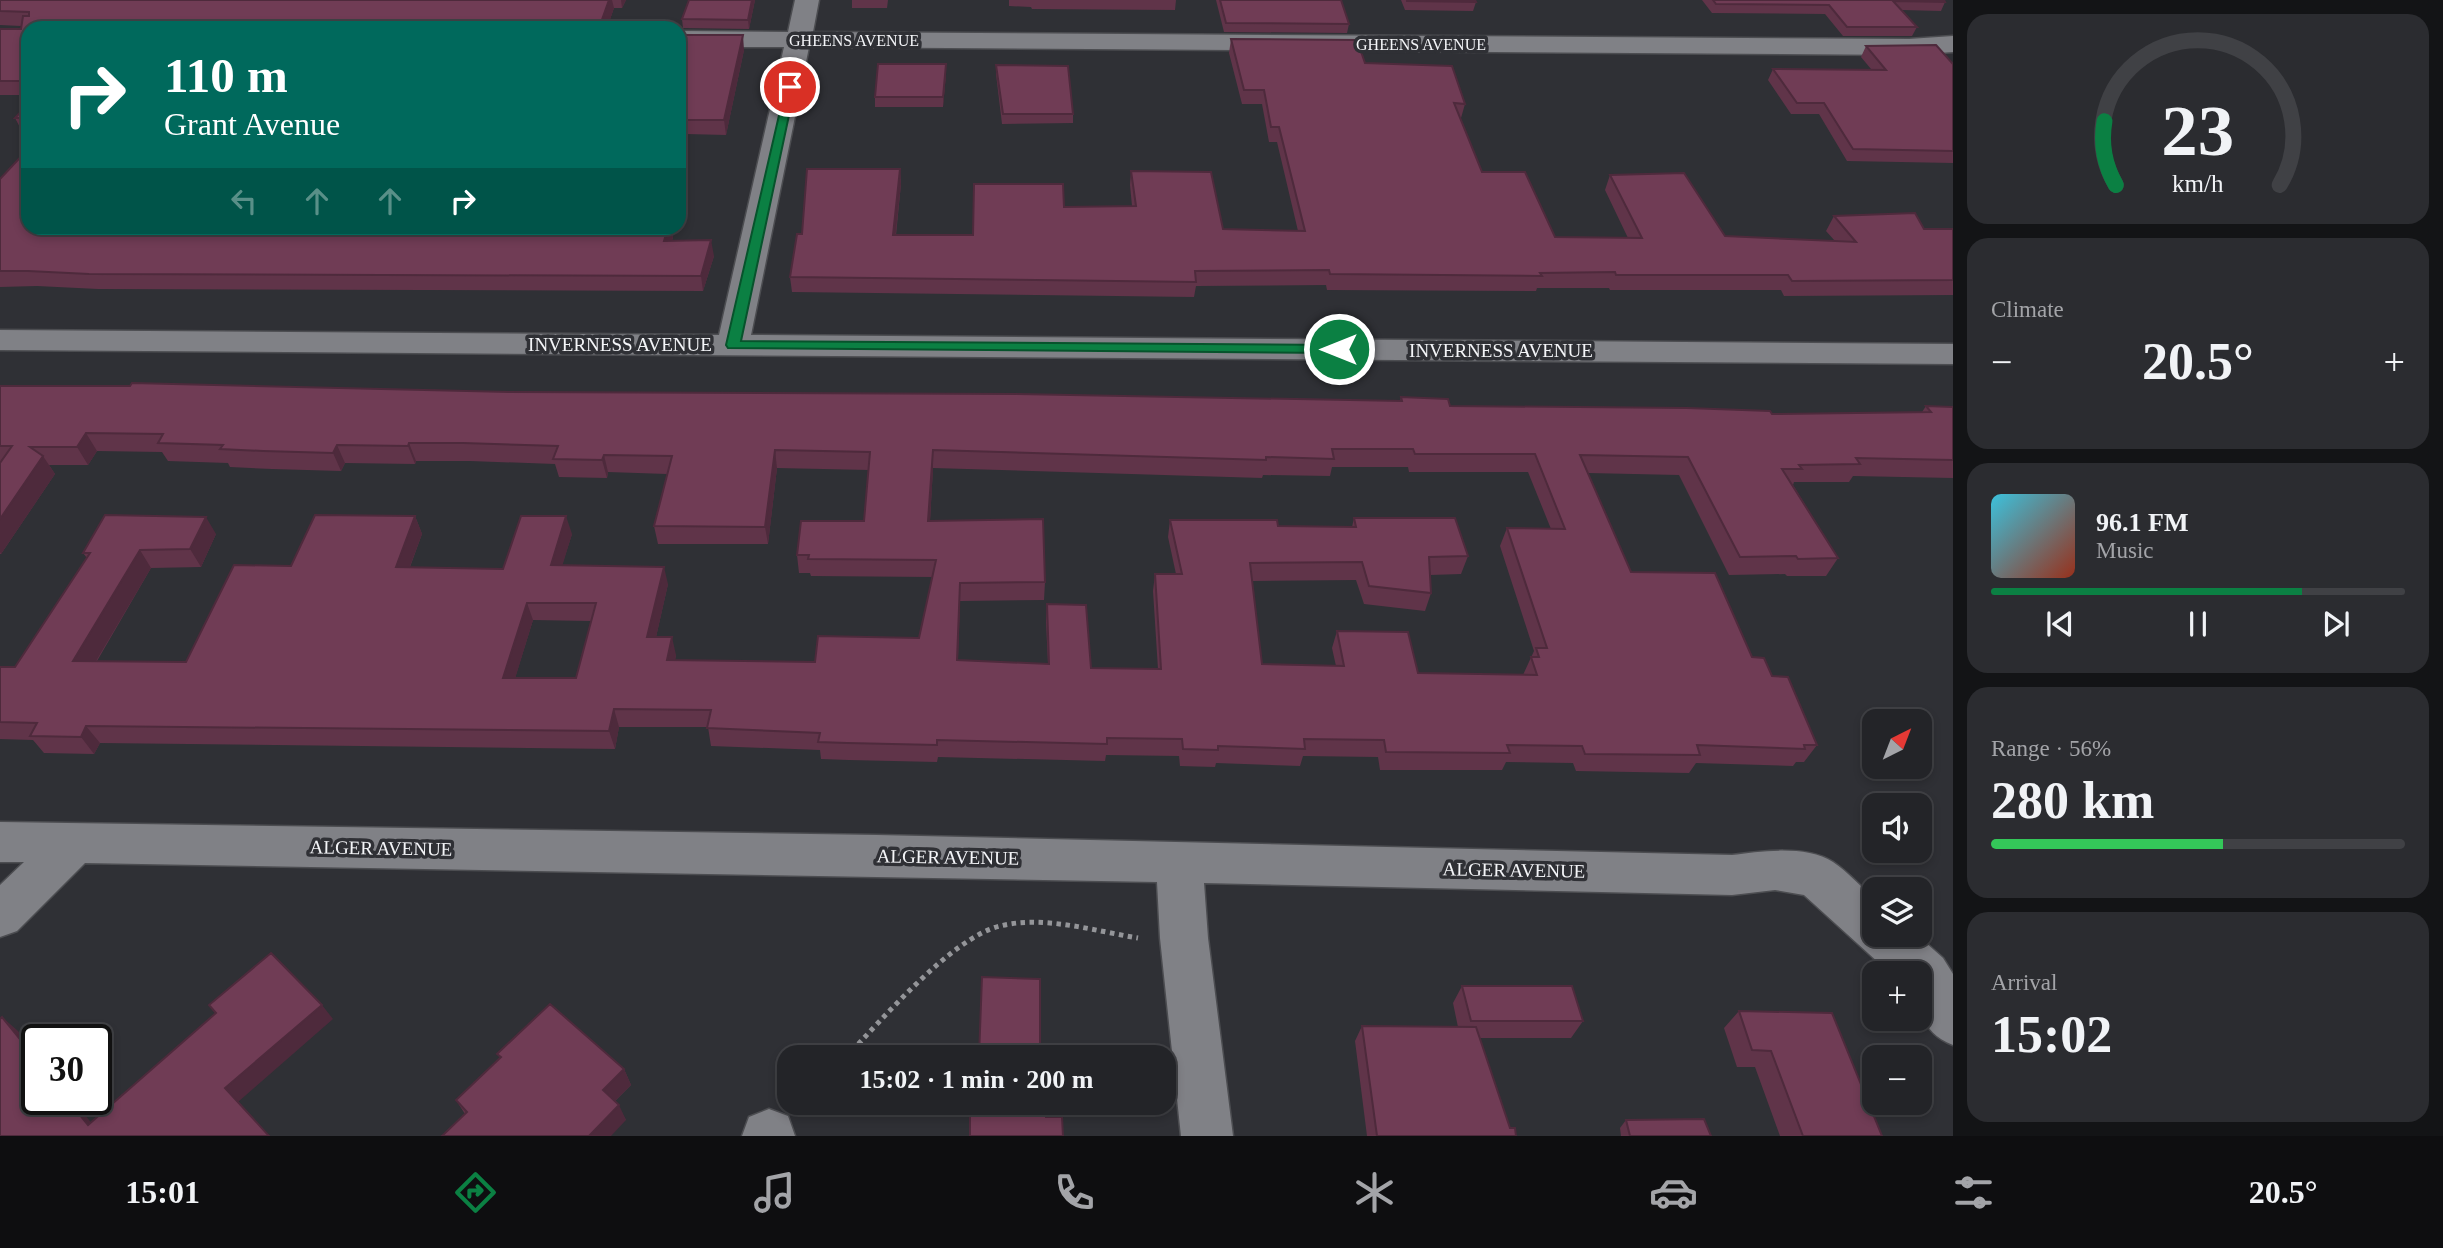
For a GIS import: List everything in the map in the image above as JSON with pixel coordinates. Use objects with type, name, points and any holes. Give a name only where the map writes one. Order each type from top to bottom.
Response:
[{"type":"street","points":[[733,345],[807,0]]},
{"type":"street","name":"GHEENS AVENUE","points":[[686,39],[1763,47],[1909,47],[1953,44]]},
{"type":"street","name":"INVERNESS AVENUE","points":[[0,340],[1953,354]]},
{"type":"street","name":"ALGER AVENUE","points":[[0,842],[1732,875],[1774,870],[1816,876],[1862,917]]},
{"type":"street","points":[[0,916],[76,842]]},
{"type":"street","points":[[1179,863],[1184,939],[1207,1136]]},
{"type":"street","points":[[1896,947],[1926,974],[1953,1021]]},
{"type":"path","points":[[859,1045],[958,950],[998,926],[1035,924],[1152,939],[1184,939]]},
{"type":"building","points":[[0,0],[609,0],[602,21],[22,21],[23,16],[29,16],[29,12],[0,11]]},
{"type":"building","points":[[689,0],[752,0],[748,20],[682,19]]},
{"type":"building","points":[[1220,0],[1341,0],[1349,24],[1226,23]]},
{"type":"building","points":[[1475,0],[1476,2],[1407,1]]},
{"type":"building","points":[[1713,0],[1944,0],[1945,2],[1893,1],[1917,27],[1847,27],[1829,5],[1716,4]]},
{"type":"building","points":[[0,29],[21,29],[21,81],[0,81]]},
{"type":"building","points":[[686,35],[743,35],[724,120],[686,120]]},
{"type":"building","points":[[1231,39],[1357,40],[1365,63],[1452,66],[1465,104],[1454,103],[1482,172],[1525,172],[1555,237],[1642,238],[1610,175],[1684,173],[1725,236],[1856,242],[1834,216],[1915,213],[1924,229],[1953,229],[1953,280],[1792,281],[1788,275],[1616,275],[1615,272],[1540,273],[1542,276],[1330,274],[1329,270],[1195,271],[1196,282],[790,277],[797,234],[802,234],[807,169],[900,169],[893,235],[973,235],[974,184],[1063,184],[1064,207],[1136,206],[1131,171],[1211,172],[1223,229],[1305,231],[1279,127],[1271,127],[1264,90],[1244,90]]},
{"type":"building","points":[[1936,45],[1953,64],[1953,151],[1853,149],[1824,103],[1797,103],[1773,69],[1886,70],[1866,46]]},
{"type":"building","points":[[878,64],[946,64],[943,97],[875,97]]},
{"type":"building","points":[[996,65],[1068,66],[1073,114],[1003,114]]},
{"type":"building","points":[[21,156],[21,235],[666,235],[664,241],[711,240],[701,276],[89,274],[0,271],[0,179]]},
{"type":"building","points":[[132,383],[513,392],[1017,394],[1402,401],[1401,397],[1448,399],[1450,406],[1687,408],[1770,411],[1772,414],[1931,412],[1926,406],[1953,407],[1953,460],[1856,458],[1860,464],[1799,465],[1802,469],[1782,469],[1838,558],[1798,559],[1796,556],[1740,557],[1688,457],[1580,455],[1631,572],[1715,573],[1752,657],[1764,658],[1772,676],[1788,677],[1817,745],[1804,745],[1805,749],[1697,745],[1700,755],[1585,754],[1582,746],[1507,745],[1510,753],[1386,752],[1384,740],[1304,739],[1305,749],[1218,746],[1218,750],[1183,749],[1182,739],[1107,738],[1107,744],[937,740],[937,745],[847,743],[818,742],[820,733],[707,728],[711,710],[614,709],[609,731],[86,726],[81,737],[30,736],[37,723],[0,722],[0,667],[15,667],[90,553],[83,553],[105,515],[206,517],[190,549],[140,550],[73,661],[186,662],[234,565],[291,566],[315,515],[415,516],[396,567],[503,569],[521,516],[566,516],[551,565],[664,567],[647,637],[672,637],[667,660],[815,662],[818,636],[919,638],[936,560],[808,559],[809,555],[797,555],[801,521],[864,521],[870,452],[775,450],[765,527],[654,526],[672,456],[604,455],[602,460],[553,459],[558,446],[463,443],[409,443],[408,446],[337,445],[333,453],[263,451],[220,449],[223,445],[158,443],[163,434],[86,433],[77,447],[30,447],[43,456],[0,519],[0,463],[12,446],[0,446],[0,386],[130,386]],"holes":[[[1332,449],[1413,449],[1415,454],[1535,454],[1565,529],[1507,528],[1547,648],[1536,648],[1539,657],[1531,657],[1537,675],[1418,673],[1408,632],[1337,631],[1344,666],[1262,664],[1250,563],[1362,562],[1369,586],[1431,593],[1429,557],[1468,556],[1455,518],[1354,518],[1356,527],[1278,526],[1277,520],[1170,520],[1182,574],[1155,574],[1161,669],[1091,668],[1086,605],[1047,604],[1049,664],[957,660],[960,583],[1045,582],[1043,519],[928,521],[933,450],[1266,460],[1266,457],[1334,459]],[[527,603],[596,603],[576,678],[503,678]]]},
{"type":"building","points":[[271,953],[322,1005],[225,1088],[269,1136],[0,1136],[2,1017],[21,1040],[21,1115],[80,1115],[88,1125],[99,1115],[112,1115],[112,1104],[216,1013],[209,1005]]},
{"type":"building","points":[[982,977],[1040,979],[1040,1045],[979,1045]]},
{"type":"building","points":[[1462,986],[1572,986],[1583,1021],[1471,1021]]},
{"type":"building","points":[[550,1004],[624,1069],[603,1090],[619,1105],[589,1136],[442,1136],[467,1112],[456,1100],[501,1057],[497,1054]]},
{"type":"building","points":[[1739,1011],[1832,1013],[1862,1087],[1862,1115],[1873,1115],[1882,1136],[1803,1136],[1771,1051],[1752,1050]]},
{"type":"building","points":[[1362,1026],[1476,1027],[1510,1128],[1515,1128],[1516,1136],[1377,1136]]},
{"type":"building","points":[[970,1115],[1062,1117],[1063,1136],[970,1136]]},
{"type":"building","points":[[1704,1119],[1711,1136],[1630,1136],[1626,1120]]},
{"type":"route","points":[[790,87],[733,345],[1339,349]]}]
